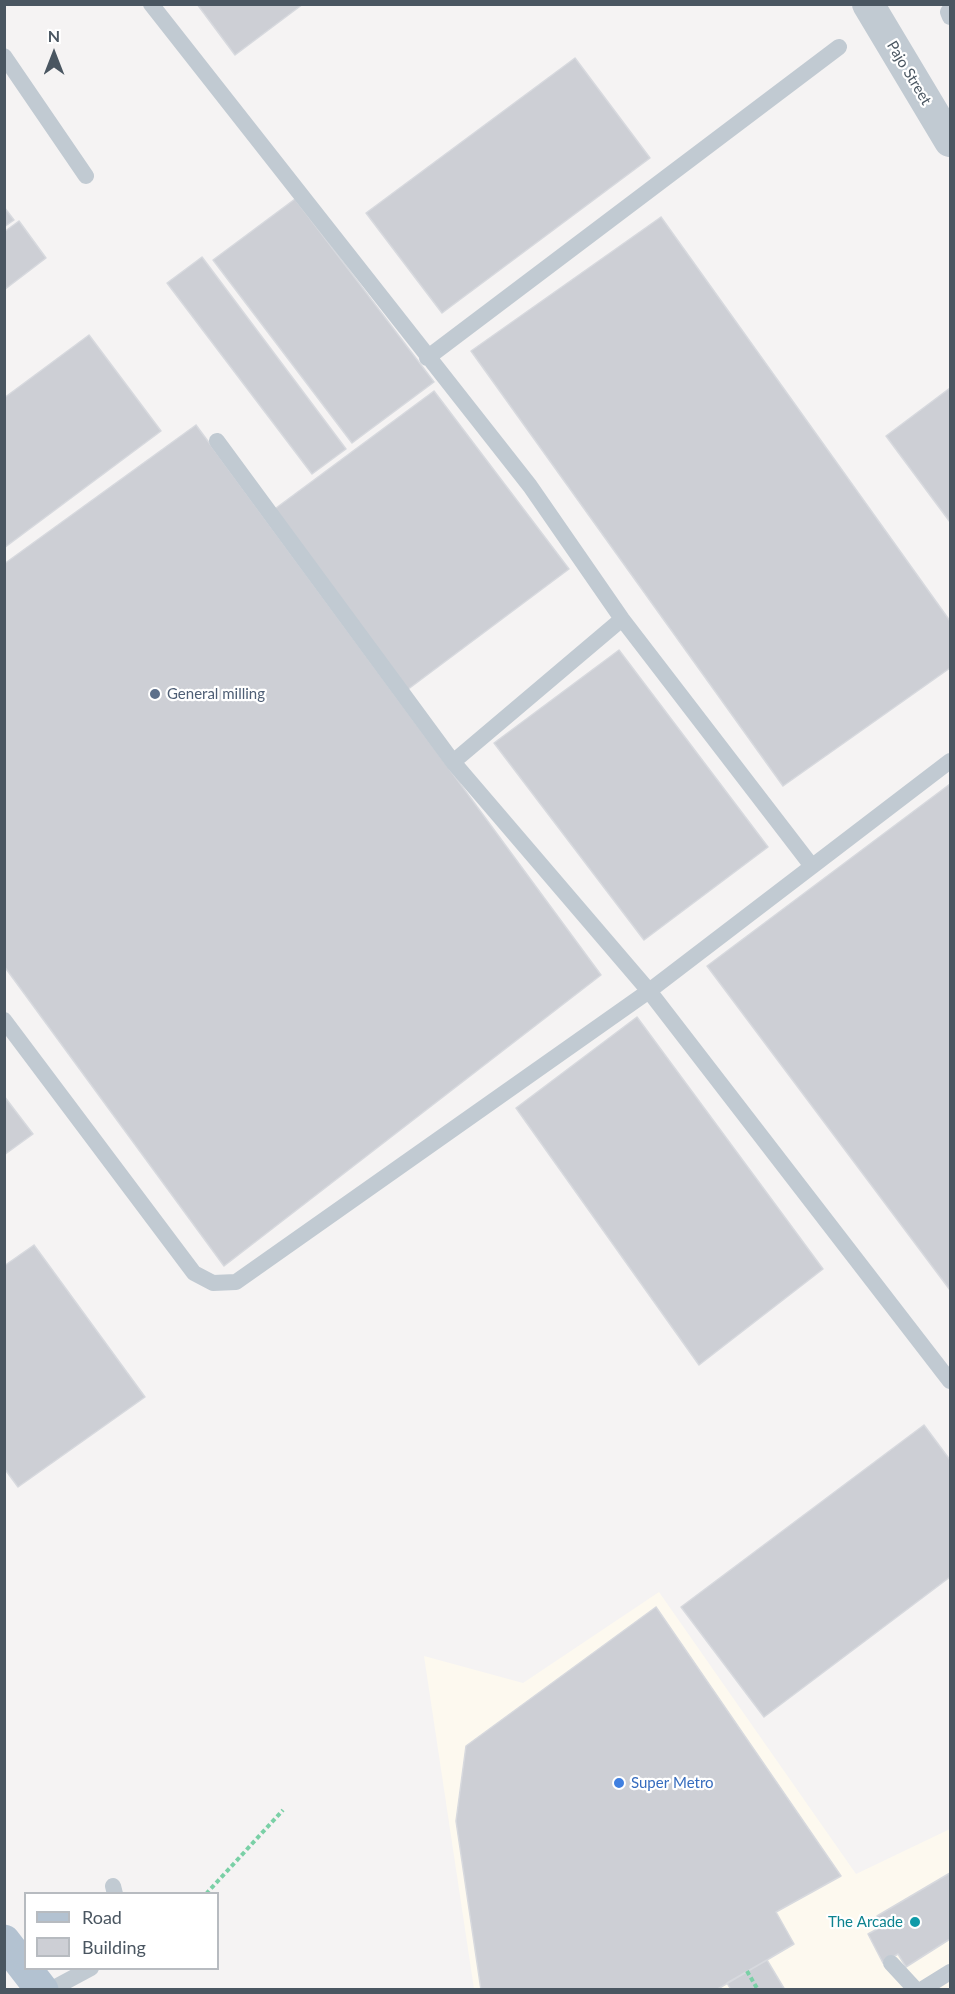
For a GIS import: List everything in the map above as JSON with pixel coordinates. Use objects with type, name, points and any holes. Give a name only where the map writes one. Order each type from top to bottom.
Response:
[{"type":"main road","points":[[10,1958],[42,1989]]},
{"type":"street","name":"Pajo Street","points":[[868,4],[951,141]]},
{"type":"lane","points":[[151,4],[427,358],[530,486],[622,619],[811,865]]},
{"type":"lane","points":[[951,11],[948,12],[951,17]]},
{"type":"lane","points":[[427,358],[839,47]]},
{"type":"lane","points":[[4,56],[86,176]]},
{"type":"lane","points":[[217,441],[453,762],[649,991],[951,1381]]},
{"type":"lane","points":[[453,762],[622,619]]},
{"type":"lane","points":[[4,1020],[194,1272],[213,1282],[236,1282],[649,991],[951,760]]},
{"type":"lane","points":[[891,1963],[916,1989]]},
{"type":"lane","points":[[50,1989],[87,1970]]},
{"type":"lane","points":[[921,1989],[951,1972]]},
{"type":"path","points":[[207,1892],[283,1810]]},
{"type":"path","points":[[747,1971],[758,1989]]},
{"type":"shaded area","name":"Super Metro","points":[[659,1592],[856,1874],[950,1829],[950,1989],[474,1989],[424,1656],[523,1683]]},
{"type":"building","points":[[197,4],[303,4],[235,55]]},
{"type":"building","points":[[575,58],[650,158],[442,313],[366,213]]},
{"type":"building","points":[[295,199],[434,382],[352,443],[213,260]]},
{"type":"building","points":[[4,207],[14,220],[4,227]]},
{"type":"building","points":[[661,217],[950,621],[950,668],[783,786],[471,351]]},
{"type":"building","points":[[19,221],[46,258],[4,290],[4,232]]},
{"type":"building","points":[[202,257],[346,449],[312,474],[167,283]]},
{"type":"building","points":[[89,335],[161,431],[4,548],[4,398]]},
{"type":"building","points":[[950,388],[950,522],[886,436]]},
{"type":"building","points":[[434,391],[569,569],[407,690],[272,511]]},
{"type":"building","points":[[196,425],[601,975],[224,1266],[4,966],[4,564]]},
{"type":"building","points":[[619,650],[768,847],[644,940],[494,743]]},
{"type":"building","points":[[950,784],[950,1290],[707,966]]},
{"type":"building","points":[[637,1017],[823,1269],[699,1365],[516,1108]]},
{"type":"building","points":[[4,1096],[33,1134],[4,1155]]},
{"type":"building","points":[[34,1245],[145,1397],[18,1487],[4,1468],[4,1266]]},
{"type":"building","points":[[924,1425],[950,1460],[950,1577],[764,1717],[681,1607]]},
{"type":"building","name":"Super Metro","points":[[656,1607],[841,1876],[776,1912],[794,1944],[716,1990],[481,1990],[456,1821],[466,1746]]},
{"type":"building","name":"The Arcade","points":[[950,1873],[950,1939],[906,1967],[898,1954],[883,1963],[868,1934],[881,1927],[877,1916]]},
{"type":"building","points":[[767,1960],[785,1990],[731,1990],[727,1983]]},
{"type":"place","name":"General milling","points":[[155,694]]},
{"type":"place","name":"Super Metro","points":[[619,1783]]},
{"type":"place","name":"The Arcade","points":[[915,1922]]}]
